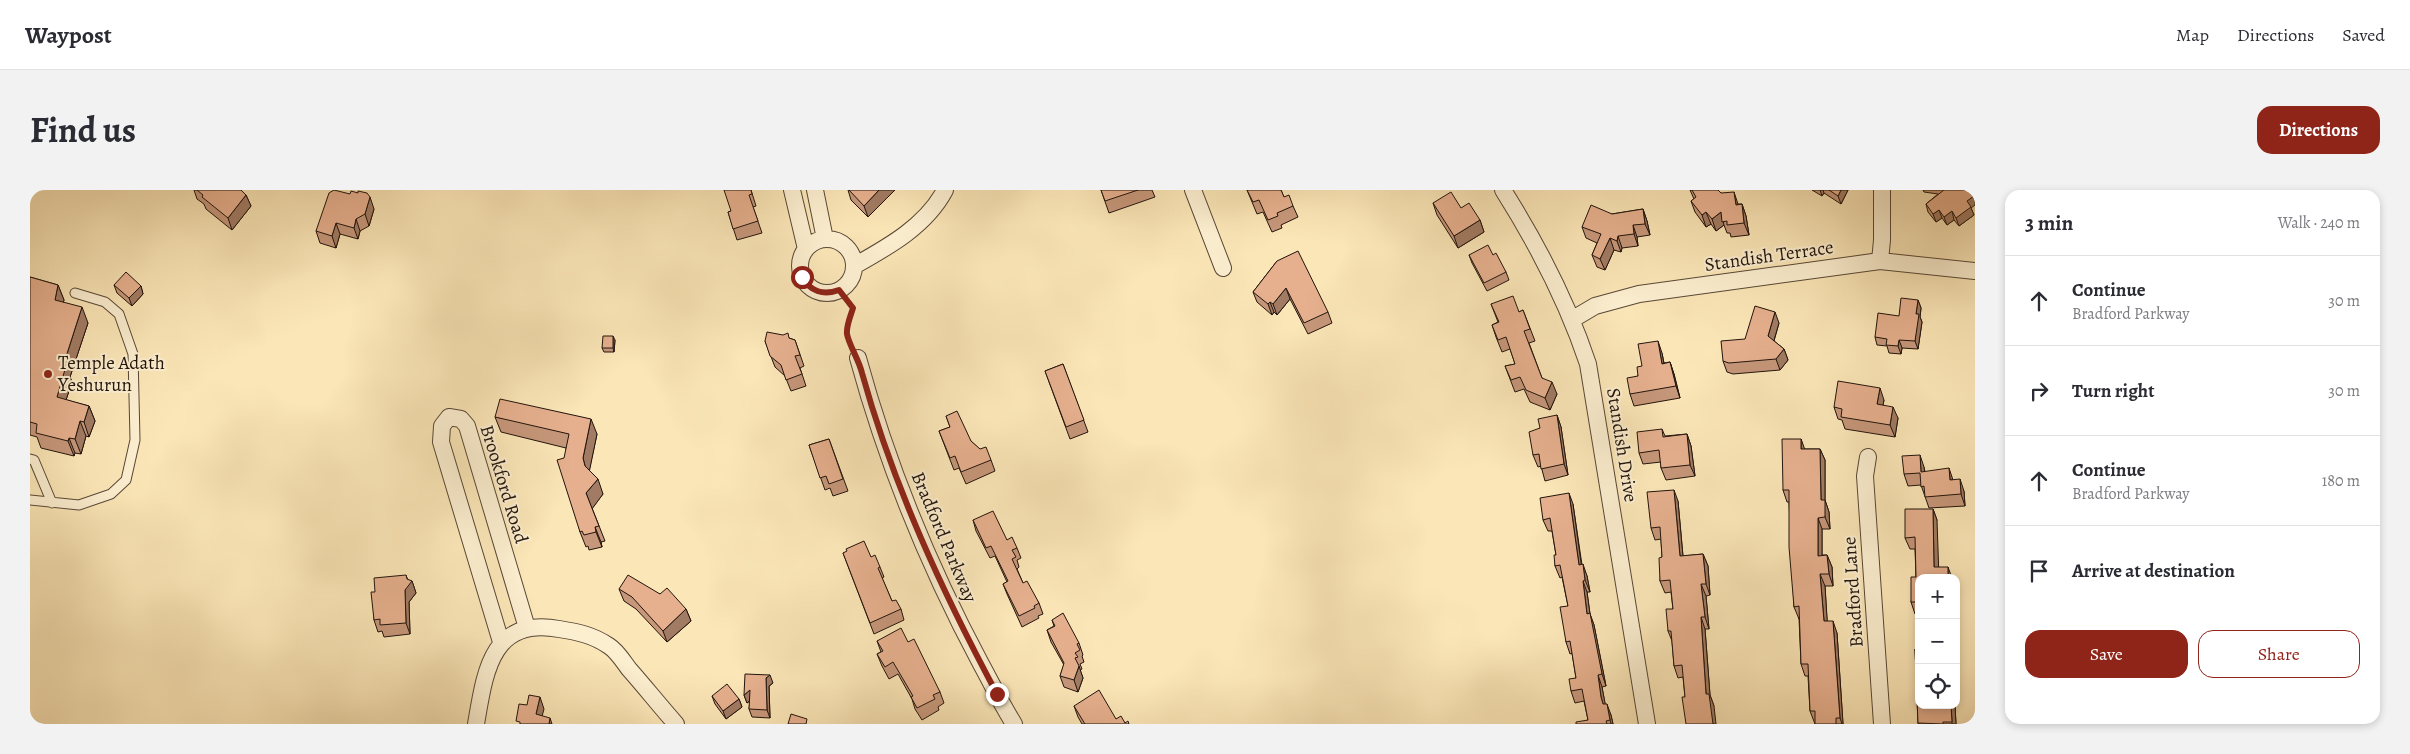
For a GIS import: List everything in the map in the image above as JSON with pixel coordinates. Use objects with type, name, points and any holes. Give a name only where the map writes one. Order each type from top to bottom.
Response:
[{"type":"street","points":[[792,190],[806,249]]},
{"type":"street","points":[[815,190],[825,239]]},
{"type":"street","points":[[854,266],[903,237],[939,201],[945,190]]},
{"type":"street","points":[[1193,190],[1223,268]]},
{"type":"street","name":"Standish Drive","points":[[1503,190],[1537,244],[1573,319],[1588,364],[1596,403],[1647,724]]},
{"type":"street","points":[[1880,261],[1882,190]]},
{"type":"street","points":[[825,239],[842,244],[853,258],[854,266],[850,280],[839,290],[832,293],[817,292],[805,283],[800,270],[802,255],[806,249],[811,244],[825,239]]},
{"type":"street","name":"Standish Terrace","points":[[1573,319],[1595,306],[1640,294],[1880,261],[1975,271]]},
{"type":"street","name":"Bradford Parkway","points":[[858,358],[875,421],[919,532],[960,624],[1014,724]]},
{"type":"street","name":"Brookford Road","points":[[502,642],[441,442],[442,426],[449,417],[461,419],[467,426],[527,628]]},
{"type":"street","name":"Bradford Lane","points":[[1868,458],[1865,476],[1882,724]]},
{"type":"street","points":[[476,724],[489,665],[502,642],[515,631],[527,628],[550,627],[588,634],[611,647],[676,724]]},
{"type":"lane","points":[[30,500],[80,505],[111,494],[126,480],[135,440],[133,354],[119,314],[105,302],[75,293]]},
{"type":"lane","points":[[30,459],[34,460],[52,503]]},
{"type":"path","points":[[839,290],[853,308],[847,333],[858,358]]},
{"type":"building","points":[[197,190],[241,190],[246,195],[228,218],[202,197],[203,195]]},
{"type":"building","points":[[334,190],[350,194],[351,191],[358,193],[358,191],[367,193],[370,197],[365,214],[356,219],[354,228],[336,223],[332,236],[316,231],[329,193]]},
{"type":"building","points":[[724,190],[751,190],[752,194],[749,195],[758,221],[733,229],[728,212],[731,211]]},
{"type":"building","points":[[849,190],[879,190],[864,206]]},
{"type":"building","points":[[1101,190],[1138,190],[1105,201]]},
{"type":"building","points":[[1247,190],[1281,190],[1284,197],[1289,195],[1293,206],[1277,213],[1278,216],[1268,220],[1259,200],[1253,202]]},
{"type":"building","points":[[1692,190],[1718,190],[1721,193],[1734,192],[1736,205],[1742,204],[1744,223],[1727,225],[1727,221],[1722,222],[1721,212],[1712,219],[1706,212],[1702,215],[1691,201],[1696,197]]},
{"type":"building","points":[[1829,190],[1841,190],[1838,196]]},
{"type":"building","points":[[1944,190],[1973,190],[1971,192],[1974,196],[1967,201],[1971,207],[1956,218],[1952,211],[1944,217],[1939,210],[1933,214],[1926,204]]},
{"type":"building","points":[[1451,192],[1461,208],[1469,203],[1480,220],[1454,236],[1433,203]]},
{"type":"building","points":[[1591,205],[1612,214],[1643,209],[1645,224],[1633,225],[1634,234],[1618,236],[1617,241],[1610,238],[1600,259],[1592,255],[1601,234],[1582,227]]},
{"type":"building","points":[[1488,245],[1493,255],[1496,253],[1506,272],[1484,283],[1469,255]]},
{"type":"building","points":[[1298,251],[1328,312],[1304,323],[1286,288],[1273,304],[1270,302],[1268,304],[1253,292],[1277,261]]},
{"type":"building","points":[[126,272],[141,286],[129,298],[114,285]]},
{"type":"building","name":"Temple Adath Yeshurun","points":[[30,277],[58,285],[55,300],[82,307],[64,363],[66,366],[57,397],[89,406],[84,422],[80,421],[75,439],[69,438],[68,441],[36,433],[37,424],[30,422]]},
{"type":"building","points":[[1513,296],[1519,312],[1523,310],[1530,329],[1524,331],[1542,378],[1552,382],[1545,398],[1526,390],[1520,377],[1511,380],[1505,366],[1515,364],[1506,337],[1498,340],[1492,325],[1499,322],[1491,304]]},
{"type":"building","points":[[1901,298],[1918,300],[1916,314],[1919,314],[1915,341],[1899,340],[1898,346],[1886,345],[1887,339],[1875,337],[1878,313],[1899,316]]},
{"type":"building","points":[[1755,306],[1775,312],[1768,336],[1784,349],[1776,359],[1729,363],[1723,361],[1721,341],[1745,339]]},
{"type":"building","points":[[767,332],[783,335],[788,333],[789,338],[795,340],[800,355],[795,356],[802,374],[786,380],[781,365],[770,356],[765,341]]},
{"type":"building","points":[[603,336],[613,336],[613,348],[602,348]]},
{"type":"building","points":[[1658,341],[1662,364],[1670,362],[1676,386],[1630,394],[1627,378],[1638,376],[1637,367],[1642,366],[1638,344]]},
{"type":"building","points":[[1063,364],[1084,420],[1066,427],[1045,371]]},
{"type":"building","points":[[1838,381],[1880,388],[1877,404],[1893,407],[1890,425],[1841,417],[1842,409],[1834,407]]},
{"type":"building","points":[[500,399],[591,419],[583,458],[585,466],[598,479],[586,493],[599,526],[595,527],[596,532],[584,535],[582,531],[580,532],[557,460],[564,458],[569,434],[495,417]]},
{"type":"building","points":[[957,411],[971,441],[980,449],[986,447],[991,460],[961,472],[955,456],[950,458],[939,431],[950,427],[946,416]]},
{"type":"building","points":[[1557,415],[1564,464],[1541,469],[1539,454],[1533,455],[1529,432],[1540,428],[1538,419]]},
{"type":"building","points":[[1662,429],[1663,437],[1687,434],[1690,465],[1661,468],[1659,450],[1639,453],[1637,432]]},
{"type":"building","points":[[829,439],[843,479],[829,484],[826,476],[820,478],[809,445]]},
{"type":"building","points":[[1782,439],[1801,439],[1801,449],[1820,449],[1821,500],[1825,500],[1825,517],[1818,518],[1818,556],[1827,555],[1829,574],[1820,574],[1824,621],[1833,621],[1840,718],[1836,718],[1836,724],[1815,724],[1815,711],[1810,711],[1808,664],[1801,664],[1799,606],[1794,607],[1789,547],[1789,490],[1783,490]]},
{"type":"building","points":[[1920,455],[1921,472],[1949,468],[1950,480],[1960,479],[1961,494],[1925,497],[1924,486],[1921,487],[1920,473],[1904,474],[1902,456]]},
{"type":"building","points":[[1674,490],[1680,556],[1703,554],[1706,584],[1701,584],[1705,617],[1701,617],[1706,694],[1709,694],[1713,724],[1686,724],[1682,697],[1685,697],[1682,665],[1674,666],[1671,631],[1668,631],[1666,609],[1673,609],[1670,580],[1660,581],[1659,558],[1662,557],[1660,527],[1651,528],[1647,492]]},
{"type":"building","points":[[1569,493],[1579,565],[1583,564],[1587,614],[1590,613],[1602,674],[1598,675],[1601,697],[1603,704],[1607,704],[1610,720],[1606,721],[1607,724],[1576,724],[1576,722],[1588,720],[1582,689],[1571,691],[1569,679],[1576,678],[1570,641],[1566,642],[1560,607],[1568,606],[1560,565],[1555,566],[1554,555],[1556,555],[1550,518],[1543,520],[1540,498]]},
{"type":"building","points":[[1905,509],[1933,509],[1934,567],[1948,567],[1948,574],[1916,574],[1915,537],[1905,538]]},
{"type":"building","points":[[993,511],[1007,540],[1012,537],[1017,548],[1012,550],[1016,557],[1012,559],[1023,583],[1027,581],[1039,603],[1034,606],[1035,608],[1019,616],[1003,584],[1008,581],[991,546],[986,548],[973,520]]},
{"type":"building","points":[[864,541],[871,557],[875,555],[880,567],[878,568],[892,601],[896,600],[901,609],[870,623],[843,553],[847,551],[846,549]]},
{"type":"building","points":[[406,575],[407,579],[412,581],[405,590],[406,623],[380,625],[380,619],[374,620],[371,592],[375,592],[374,578]]},
{"type":"building","points":[[628,575],[660,594],[667,588],[686,609],[663,631],[632,597],[619,589]]},
{"type":"building","points":[[1911,577],[1915,577],[1915,602],[1911,602]]},
{"type":"building","points":[[1063,613],[1079,643],[1077,644],[1080,650],[1075,653],[1078,657],[1075,658],[1079,666],[1074,680],[1060,676],[1064,663],[1047,630],[1055,626],[1052,620]]},
{"type":"building","points":[[901,628],[908,642],[914,639],[940,692],[933,695],[935,699],[917,708],[911,697],[913,696],[893,662],[885,667],[877,654],[883,651],[877,641]]},
{"type":"building","points":[[745,674],[770,675],[766,678],[767,710],[749,709],[750,690],[744,695]]},
{"type":"building","points":[[727,684],[739,699],[723,711],[712,696]]},
{"type":"building","points":[[1099,690],[1116,719],[1121,716],[1125,723],[1128,721],[1129,724],[1085,724],[1074,706]]},
{"type":"building","points":[[529,695],[540,697],[536,714],[550,718],[549,724],[520,724],[520,722],[516,721],[519,704],[527,705]]},
{"type":"building","points":[[1917,709],[1951,709],[1952,722],[1943,722],[1943,724],[1918,723]]},
{"type":"building","points":[[791,714],[807,719],[806,724],[788,724]]},
{"type":"place","name":"Temple Adath Yeshurun","points":[[48,374]]},
{"type":"route","points":[[802,277],[805,283],[817,292],[832,293],[839,290],[853,308],[847,333],[858,358],[875,421],[919,532],[960,624],[997,694]]}]
